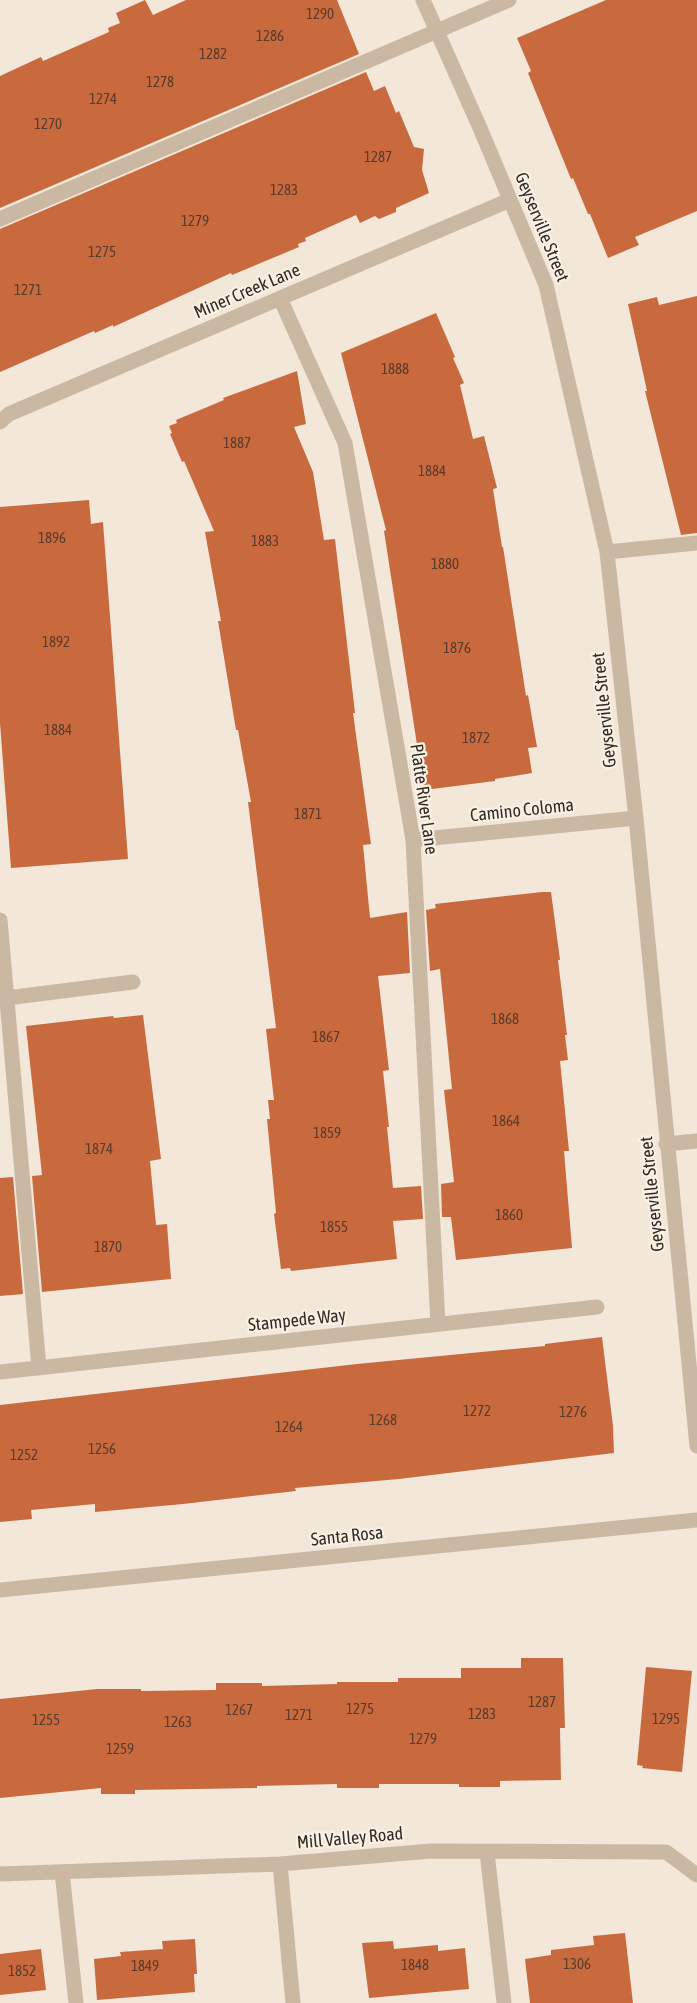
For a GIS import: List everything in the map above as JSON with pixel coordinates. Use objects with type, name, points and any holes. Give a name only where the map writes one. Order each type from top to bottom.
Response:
[{"type":"street","name":"Geyserville Street","points":[[423,0],[546,285],[607,552],[636,818],[697,1446]]},
{"type":"street","points":[[0,219],[508,0]]},
{"type":"street","name":"Miner Creek Lane","points":[[0,422],[9,414],[510,200]]},
{"type":"street","name":"Platte River Lane","points":[[280,298],[345,443],[413,840],[438,1324]]},
{"type":"street","points":[[607,552],[697,543]]},
{"type":"street","name":"Camino Coloma","points":[[413,840],[636,818]]},
{"type":"street","points":[[0,920],[39,1368]]},
{"type":"street","points":[[7,998],[133,982]]},
{"type":"street","points":[[666,1144],[697,1141]]},
{"type":"street","name":"Stampede Way","points":[[0,1372],[597,1306]]},
{"type":"street","name":"Santa Rosa","points":[[0,1590],[697,1521]]},
{"type":"street","name":"Mill Valley Road","points":[[0,1874],[280,1864],[431,1851],[666,1852],[697,1875]]},
{"type":"street","points":[[487,1852],[504,2003]]},
{"type":"street","points":[[280,1864],[293,2003]]},
{"type":"street","points":[[62,1872],[76,2003]]},
{"type":"building","points":[[145,0],[153,15],[186,0],[337,0],[359,54],[0,208],[0,76],[41,57],[43,61],[109,32],[108,28],[120,23],[116,13]]},
{"type":"building","points":[[606,0],[697,0],[697,211],[635,237],[639,245],[608,258],[590,214],[588,214],[573,178],[571,179],[528,73],[531,71],[517,38]]},
{"type":"building","points":[[366,72],[374,91],[385,86],[396,113],[399,111],[414,147],[424,149],[422,170],[429,193],[396,208],[396,212],[379,219],[375,216],[360,223],[356,215],[305,238],[306,241],[298,244],[299,247],[232,275],[231,273],[113,327],[113,325],[95,333],[94,331],[0,372],[0,229]]},
{"type":"building","points":[[697,296],[697,533],[681,535],[645,391],[647,391],[628,304],[657,297],[659,305]]},
{"type":"building","points":[[436,313],[464,383],[460,385],[473,439],[484,436],[497,488],[493,489],[526,696],[528,695],[537,747],[528,748],[532,773],[495,779],[495,781],[424,790],[384,531],[386,530],[341,353]]},
{"type":"building","points":[[297,371],[306,424],[294,427],[313,472],[324,540],[335,539],[355,713],[353,713],[371,844],[363,845],[370,918],[407,912],[410,973],[378,976],[389,1070],[383,1071],[393,1188],[421,1186],[423,1219],[393,1221],[397,1259],[291,1271],[290,1268],[281,1269],[274,1214],[276,1213],[267,1119],[270,1119],[268,1100],[274,1100],[266,1029],[276,1028],[248,802],[251,802],[238,730],[236,730],[218,621],[221,621],[205,532],[214,531],[170,434],[172,433],[169,426],[177,423],[176,420],[224,400],[223,398]]},
{"type":"building","points":[[89,500],[91,524],[103,522],[128,859],[11,868],[0,723],[0,507]]},
{"type":"building","points":[[551,892],[567,1035],[565,1035],[568,1060],[560,1061],[569,1151],[564,1151],[572,1248],[456,1260],[451,1217],[442,1217],[441,1184],[454,1182],[444,1090],[452,1089],[440,969],[430,971],[426,910],[436,908],[435,904]]},
{"type":"building","points":[[143,1015],[161,1159],[150,1161],[156,1225],[167,1224],[171,1279],[42,1292],[32,1176],[42,1175],[26,1026],[113,1016],[114,1018]]},
{"type":"building","points":[[13,1177],[23,1294],[0,1296],[0,1178]]},
{"type":"building","points":[[602,1337],[614,1453],[399,1479],[295,1488],[296,1491],[183,1504],[95,1512],[95,1504],[31,1510],[32,1519],[0,1522],[0,1405],[357,1364],[545,1346],[545,1344]]},
{"type":"building","points":[[521,1658],[563,1658],[565,1728],[560,1728],[561,1780],[500,1781],[500,1787],[459,1787],[459,1784],[379,1784],[379,1788],[337,1788],[337,1784],[135,1790],[135,1794],[101,1794],[101,1788],[0,1798],[0,1699],[97,1689],[216,1690],[216,1683],[262,1683],[262,1686],[398,1682],[398,1678],[461,1678],[461,1668],[521,1668]]},
{"type":"building","points":[[646,1667],[692,1671],[682,1772],[642,1768],[643,1766],[637,1765]]},
{"type":"building","points":[[625,1933],[633,2003],[530,2003],[525,1959],[551,1955],[551,1950],[594,1945],[593,1936]]},
{"type":"building","points":[[195,1939],[197,1974],[194,1974],[195,1992],[97,2000],[94,1959],[121,1956],[120,1952],[163,1949],[162,1941]]},
{"type":"building","points":[[393,1941],[394,1949],[438,1945],[438,1951],[465,1948],[469,1989],[369,1998],[362,1943]]},
{"type":"building","points":[[41,1949],[46,1990],[0,1995],[0,1954]]}]
